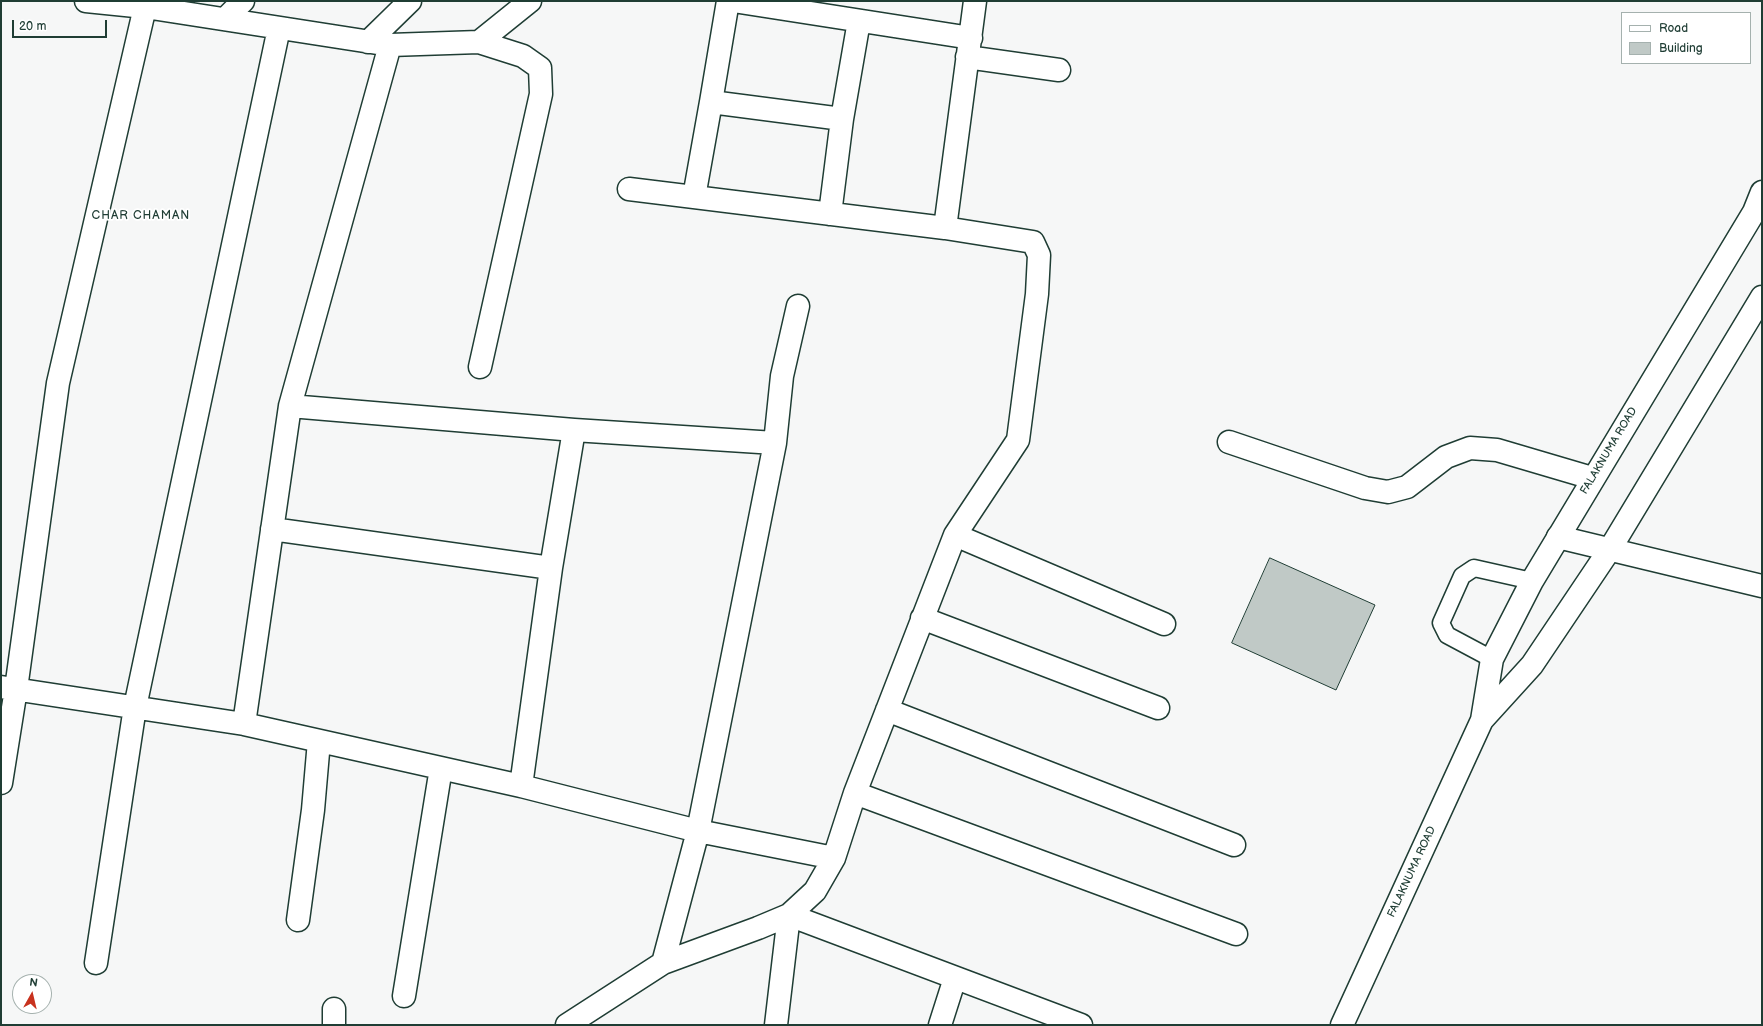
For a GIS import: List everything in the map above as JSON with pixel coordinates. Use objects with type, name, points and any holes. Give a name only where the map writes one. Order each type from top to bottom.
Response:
[{"type":"main road","points":[[86,1],[145,7],[390,45],[480,42],[523,56],[540,68],[541,94],[480,367]]},
{"type":"main road","points":[[225,19],[243,1]]},
{"type":"main road","points":[[368,42],[410,1]]},
{"type":"main road","points":[[480,42],[530,1]]},
{"type":"main road","points":[[694,197],[728,1]]},
{"type":"main road","points":[[733,1],[859,21],[1059,70]]},
{"type":"main road","points":[[945,228],[975,1]]},
{"type":"main road","points":[[1,783],[9,688],[58,383],[145,7]]},
{"type":"main road","points":[[830,214],[842,119],[859,21]]},
{"type":"main road","points":[[96,963],[135,707],[279,28]]},
{"type":"main road","points":[[244,724],[290,406],[390,45]]},
{"type":"main road","points":[[711,102],[842,119]]},
{"type":"main road","points":[[567,1025],[663,963],[789,915],[815,891],[834,858],[855,793],[955,535],[1018,440],[1037,294],[1039,255],[1033,242],[945,228],[629,189]]},
{"type":"main road","name":"FALAKNUMA ROAD","points":[[1342,1025],[1482,720],[1492,659],[1532,581],[1592,478],[1754,212],[1762,192]]},
{"type":"main road","name":"FALAKNUMA ROAD","points":[[1482,720],[1532,665],[1610,550],[1762,297]]},
{"type":"main road","points":[[663,963],[698,831],[775,443],[782,376],[798,306]]},
{"type":"main road","points":[[290,406],[574,430],[775,443]]},
{"type":"main road","points":[[521,786],[551,568],[574,430]]},
{"type":"main road","points":[[1229,442],[1365,488],[1388,492],[1407,487],[1446,457],[1470,448],[1497,450],[1592,478]]},
{"type":"main road","points":[[272,529],[551,568]]},
{"type":"main road","points":[[955,535],[1164,624]]},
{"type":"main road","points":[[1558,537],[1762,586]]},
{"type":"main road","points":[[922,618],[1158,708]]},
{"type":"main road","points":[[9,688],[244,724],[521,786],[698,831],[834,858]]},
{"type":"main road","points":[[887,710],[1234,845]]},
{"type":"main road","points":[[298,920],[313,810],[319,741]]},
{"type":"main road","points":[[404,996],[441,768]]},
{"type":"main road","points":[[855,793],[1236,934]]},
{"type":"main road","points":[[789,915],[1081,1025]]},
{"type":"main road","points":[[776,1025],[789,915]]},
{"type":"main road","points":[[940,1025],[955,978]]},
{"type":"lane","points":[[1492,659],[1447,635],[1441,623],[1462,576],[1474,568],[1532,581]]},
{"type":"building","points":[[1270,558],[1375,605],[1336,690],[1232,643]]},
{"type":"district","name":"CHAR CHAMAN","points":[[141,216]]}]
